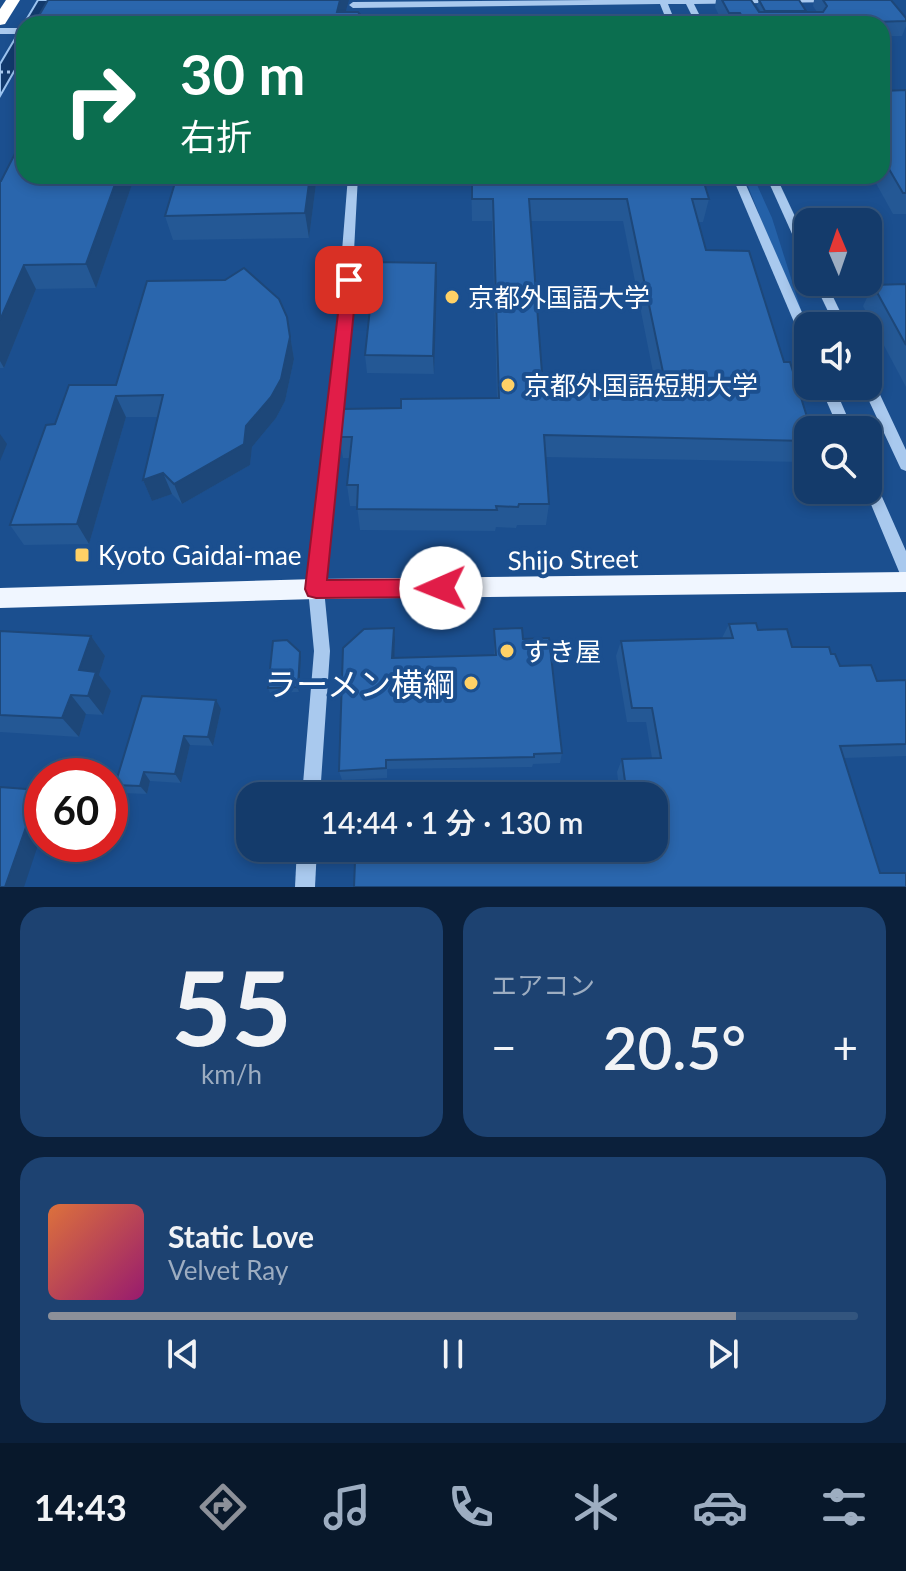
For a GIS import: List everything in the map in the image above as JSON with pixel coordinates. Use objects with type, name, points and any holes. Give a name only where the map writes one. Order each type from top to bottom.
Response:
[{"type":"highway","points":[[2,28],[13,0]]},
{"type":"main road","name":"Shijo Street","points":[[0,598],[316,589],[906,582]]},
{"type":"street","points":[[353,7],[841,0]]},
{"type":"street","points":[[802,1],[809,11]]},
{"type":"street","points":[[747,2],[753,13]]},
{"type":"street","points":[[312,782],[322,651],[316,589],[349,280],[352,184]]},
{"type":"street","points":[[740,184],[796,312]]},
{"type":"street","points":[[775,184],[794,226]]},
{"type":"street","points":[[876,400],[906,465]]},
{"type":"street","points":[[878,504],[906,569]]},
{"type":"street","points":[[305,887],[306,862]]},
{"type":"shaded area","points":[[38,0],[54,0],[45,16],[28,16]]},
{"type":"shaded area","points":[[16,37],[16,68],[0,96],[0,64]]},
{"type":"shaded area","points":[[747,184],[757,184],[772,218],[794,296],[797,296],[802,312],[798,312]]},
{"type":"building","points":[[48,0],[340,0],[337,12],[358,12],[361,16],[39,16]]},
{"type":"building","points":[[722,0],[751,0],[759,12],[823,12],[827,6],[823,0],[891,0],[906,21],[890,21],[890,16],[742,16],[740,13],[729,13]]},
{"type":"building","points":[[759,0],[799,0],[806,11],[765,11]]},
{"type":"building","points":[[906,90],[906,193],[903,193],[890,171],[890,91]]},
{"type":"building","points":[[16,152],[16,184],[115,184],[86,264],[24,265],[0,320],[0,181]]},
{"type":"building","points":[[175,184],[309,184],[305,213],[165,216]]},
{"type":"building","points":[[472,184],[704,184],[709,199],[692,199],[706,250],[749,251],[784,362],[790,362],[794,375],[794,400],[802,400],[807,416],[794,416],[794,441],[544,435],[549,504],[496,506],[497,510],[357,509],[358,485],[347,485],[352,437],[339,437],[343,409],[401,408],[401,399],[499,398],[493,199],[472,199]],"holes":[[[529,199],[627,199],[663,372],[542,373]]]},
{"type":"building","points":[[375,262],[436,263],[433,356],[365,355]]},
{"type":"building","points":[[244,268],[279,299],[287,317],[290,337],[281,379],[271,397],[246,426],[244,444],[174,484],[163,473],[143,480],[163,395],[116,396],[77,524],[10,525],[46,425],[55,424],[69,385],[116,385],[147,281],[225,280]]},
{"type":"building","points":[[906,284],[906,345],[879,296],[882,296],[882,285]]},
{"type":"building","points":[[756,623],[758,630],[787,629],[792,647],[829,647],[840,666],[871,665],[877,681],[906,680],[906,744],[840,746],[880,873],[906,873],[906,887],[354,887],[355,862],[668,862],[668,782],[625,782],[622,759],[661,758],[652,708],[632,708],[621,641],[733,638],[729,624]]},
{"type":"building","points":[[394,628],[392,658],[496,655],[494,629],[522,628],[523,639],[549,638],[562,753],[534,754],[534,757],[386,760],[386,768],[339,771],[343,648],[364,629]]},
{"type":"building","points":[[0,631],[91,636],[79,670],[96,672],[88,696],[71,695],[62,718],[0,715]]},
{"type":"building","points":[[287,640],[300,652],[298,687],[268,688],[273,641]]},
{"type":"building","points":[[142,696],[216,700],[208,737],[184,736],[175,774],[144,772],[140,786],[128,786],[128,758],[123,758]]},
{"type":"building","points":[[0,787],[24,789],[24,833],[5,887],[0,887]]},
{"type":"place","name":"京都外国語大学","points":[[452,297]]},
{"type":"place","name":"京都外国語短期大学","points":[[508,385]]},
{"type":"place","name":"Kyoto Gaidai-mae","points":[[82,555]]},
{"type":"place","name":"すき屋","points":[[507,651]]},
{"type":"place","name":"ラーメン横綱","points":[[471,683]]},
{"type":"route","points":[[349,280],[316,589],[441,588]]}]
